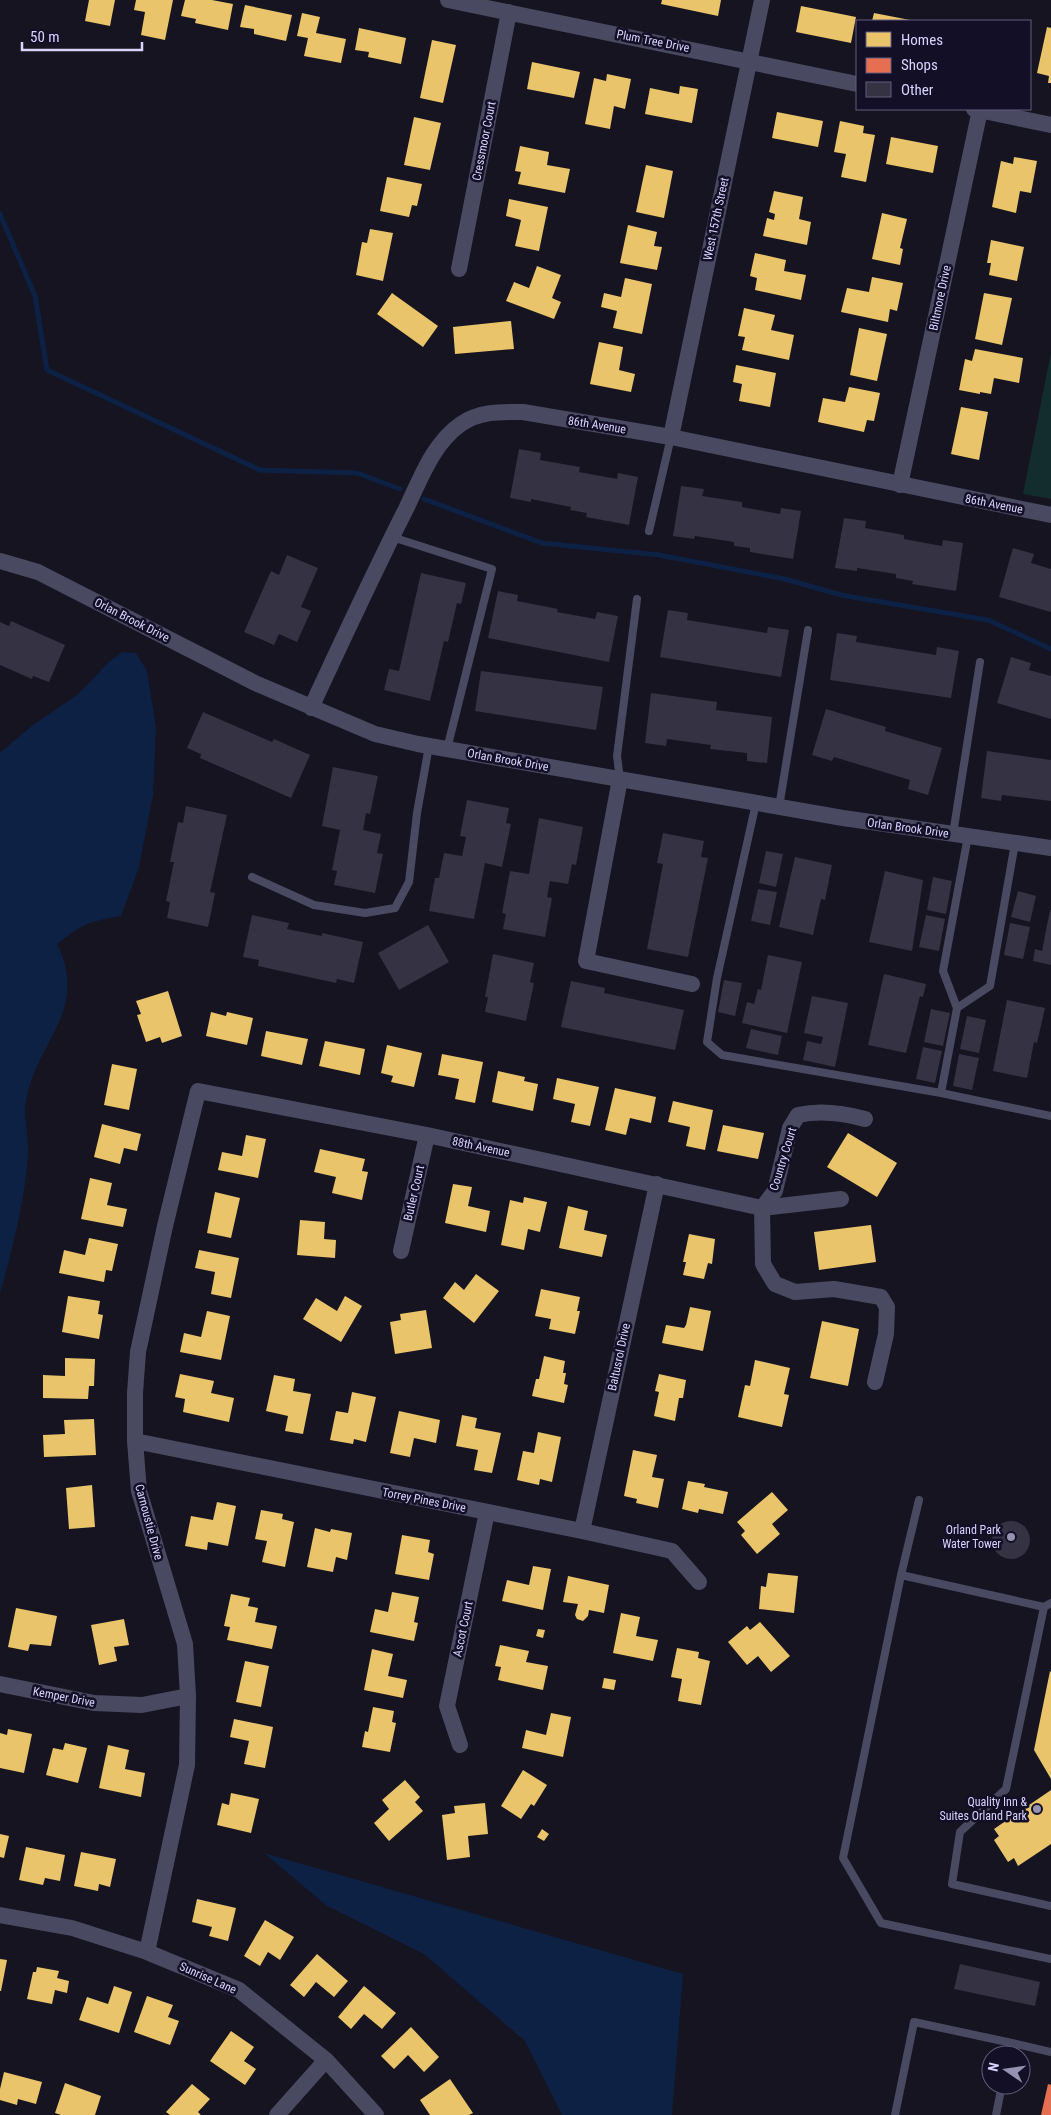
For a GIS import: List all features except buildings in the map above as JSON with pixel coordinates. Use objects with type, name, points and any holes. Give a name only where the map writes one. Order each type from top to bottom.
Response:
[{"type":"street","name":"Plum Tree Drive","points":[[448,0],[749,60],[856,84]]},
{"type":"street","name":"West 157th Street","points":[[672,437],[762,0]]},
{"type":"street","name":"Cressmoor Court","points":[[459,269],[509,12]]},
{"type":"street","points":[[977,110],[1051,125]]},
{"type":"street","name":"Biltmore Drive","points":[[900,485],[977,110]]},
{"type":"street","name":"86th Avenue","points":[[311,708],[392,537],[443,439],[459,425],[478,414],[522,412],[672,437],[1051,516]]},
{"type":"street","name":"Orlan Brook Drive","points":[[0,561],[38,572],[255,683],[375,734],[429,746],[779,807],[1051,848]]},
{"type":"street","points":[[620,779],[586,962],[692,984]]},
{"type":"street","name":"88th Avenue","points":[[198,1091],[427,1136],[762,1208],[841,1199]]},
{"type":"street","name":"Carnoustie Drive","points":[[147,1952],[187,1765],[188,1696],[185,1644],[139,1491],[134,1441],[138,1352],[165,1226],[198,1091]]},
{"type":"street","name":"Country Court","points":[[762,1208],[775,1191],[790,1128],[798,1115],[812,1112],[848,1115],[865,1119]]},
{"type":"street","name":"Butler Court","points":[[401,1251],[427,1136]]},
{"type":"street","name":"Baltusrol Drive","points":[[582,1530],[657,1184]]},
{"type":"street","points":[[762,1208],[763,1264],[775,1284],[795,1292],[834,1290],[881,1297],[888,1307],[886,1334],[875,1382]]},
{"type":"street","name":"Torrey Pines Drive","points":[[134,1441],[582,1530],[672,1551],[700,1582]]},
{"type":"street","name":"Ascot Court","points":[[460,1745],[447,1706],[487,1512]]},
{"type":"street","name":"Kemper Drive","points":[[0,1684],[94,1703],[142,1705],[188,1696]]},
{"type":"street","name":"Sunrise Lane","points":[[0,1915],[72,1928],[147,1952],[239,1990],[326,2060],[376,2115]]},
{"type":"street","points":[[277,2115],[326,2060]]},
{"type":"lane","points":[[649,531],[672,437]]},
{"type":"lane","points":[[392,537],[492,569],[447,749]]},
{"type":"lane","points":[[620,779],[617,756],[637,599]]},
{"type":"lane","points":[[779,807],[808,630]]},
{"type":"lane","points":[[941,1093],[957,1008],[943,971],[961,835],[980,662]]},
{"type":"lane","points":[[252,877],[314,905],[366,913],[395,908],[409,882],[416,813],[429,746]]},
{"type":"lane","points":[[756,803],[717,978],[707,1042],[722,1055],[941,1093],[1051,1116]]},
{"type":"lane","points":[[957,1008],[990,986],[1015,843]]},
{"type":"lane","points":[[919,1500],[843,1858],[881,1923],[1051,1959]]},
{"type":"lane","points":[[902,1576],[1048,1605],[1006,1789],[960,1832],[952,1884],[1051,1906]]},
{"type":"lane","points":[[895,2115],[914,2022],[1051,2052]]},
{"type":"lane","points":[[996,2115],[1000,2095]]},
{"type":"green space","points":[[1051,352],[1051,499],[1023,494]]},
{"type":"water","points":[[122,652],[136,653],[147,671],[156,728],[153,795],[139,867],[121,916],[87,924],[57,944],[66,968],[67,988],[64,1007],[58,1025],[32,1080],[26,1101],[28,1155],[24,1190],[0,1293],[0,753],[33,725],[77,695],[109,662]]},
{"type":"water","points":[[264,1853],[683,1974],[672,2115],[562,2115],[525,2041],[424,1954],[327,1906]]},
{"type":"waterway","points":[[0,214],[35,296],[47,370],[260,470],[357,473],[400,489]]},
{"type":"waterway","points":[[424,499],[542,543],[659,555],[785,579],[841,595],[988,620],[1051,649]]},
{"type":"place","name":"Orland Park Water Tower","points":[[1011,1537]]},
{"type":"place","name":"Quality Inn & Suites Orland Park","points":[[1037,1809]]}]
